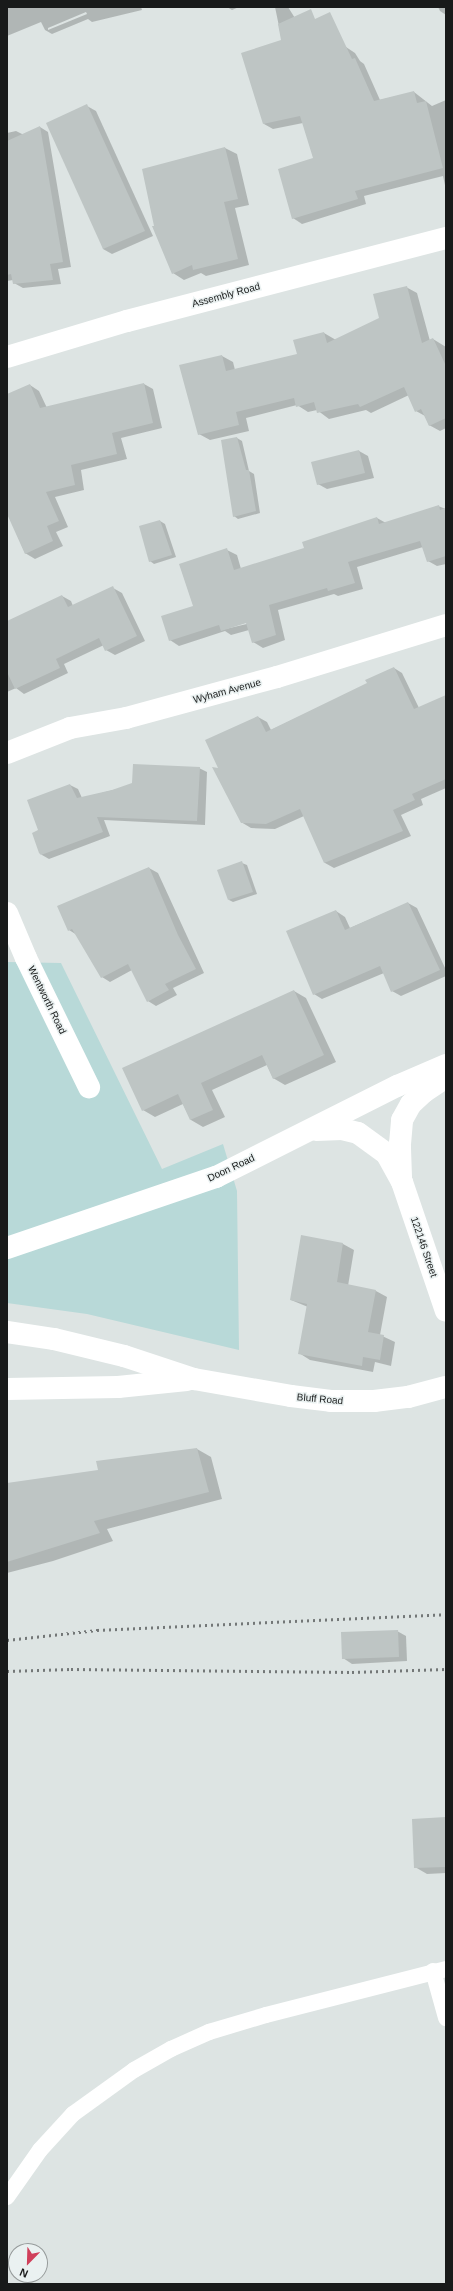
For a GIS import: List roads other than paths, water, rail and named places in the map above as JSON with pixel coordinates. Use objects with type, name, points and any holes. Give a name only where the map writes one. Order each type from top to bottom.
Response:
[{"type":"street","name":"Assembly Road","points":[[7,357],[119,323],[446,238]]},
{"type":"street","name":"Wyham Avenue","points":[[7,753],[70,728],[126,718],[277,677],[446,626]]},
{"type":"street","name":"Wentworth Road","points":[[7,913],[16,957],[89,1087]]},
{"type":"street","name":"Doon Road","points":[[7,1248],[216,1176],[311,1130],[396,1086],[446,1065]]},
{"type":"street","name":"122146 Street","points":[[402,1182],[400,1144],[402,1120],[411,1104],[424,1092],[446,1077]]},
{"type":"street","name":"122146 Street","points":[[311,1130],[342,1129],[358,1133],[386,1153],[402,1182],[446,1311]]},
{"type":"street","name":"Bluff Road","points":[[7,1332],[54,1339],[124,1356],[194,1379],[331,1401],[374,1401],[408,1397],[446,1387]]},
{"type":"street","name":"Bluff Road","points":[[7,1389],[118,1387],[194,1379]]},
{"type":"lane","points":[[7,2197],[40,2150],[73,2114],[134,2070],[171,2049],[209,2032],[266,2015],[440,1970],[446,2018]]},
{"type":"railway","points":[[7,1640],[97,1630],[446,1614]]},
{"type":"railway","points":[[7,1671],[71,1669],[352,1672],[446,1669]]}]
